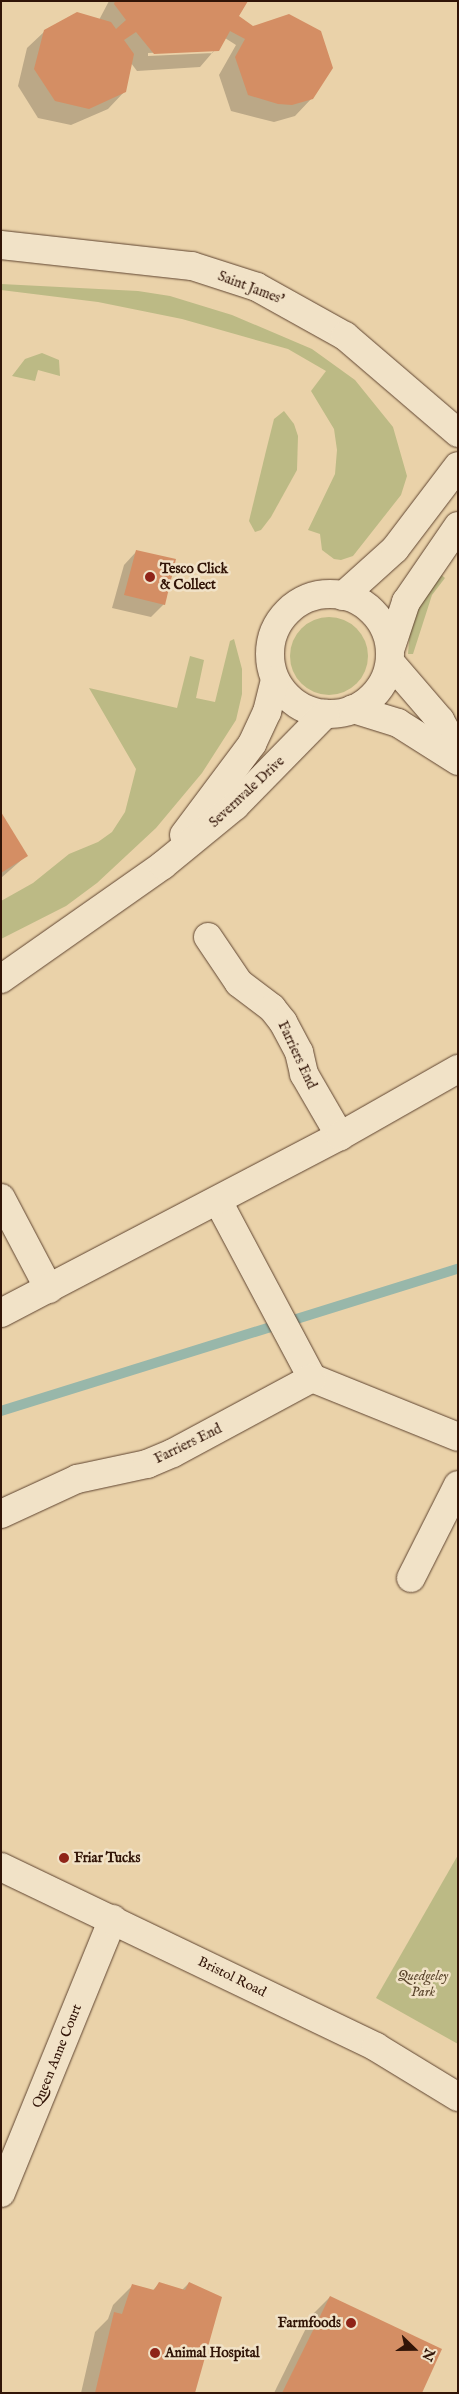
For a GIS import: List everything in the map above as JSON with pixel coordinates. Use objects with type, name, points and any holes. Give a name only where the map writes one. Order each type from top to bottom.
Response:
[{"type":"street","name":"Saint James'","points":[[1,245],[192,266],[257,287],[345,336],[458,433]]},
{"type":"street","points":[[343,596],[395,549],[458,466]]},
{"type":"street","points":[[458,526],[406,602],[390,656],[383,682],[371,698],[353,709],[325,714],[305,709],[288,697],[275,680],[270,661],[271,640],[279,622],[293,606],[311,597],[343,596],[359,601],[372,612],[383,626],[390,656],[440,720],[458,752]]},
{"type":"street","name":"Severnvale Drive","points":[[163,865],[252,744],[267,712],[275,680]]},
{"type":"street","points":[[353,709],[398,723],[458,761]]},
{"type":"street","name":"Severnvale Drive","points":[[1,979],[163,865],[235,806],[325,714]]},
{"type":"street","name":"Farriers End","points":[[208,937],[239,983],[272,1008],[283,1022],[299,1052],[304,1074],[340,1136]]},
{"type":"street","points":[[1,1314],[340,1136],[458,1069]]},
{"type":"street","points":[[1,1198],[49,1289]]},
{"type":"street","points":[[218,1201],[312,1378],[458,1438]]},
{"type":"street","name":"Farriers End","points":[[1,1514],[78,1479],[147,1464],[173,1454],[312,1378]]},
{"type":"street","points":[[411,1578],[458,1485]]},
{"type":"street","name":"Bristol Road","points":[[1,1867],[113,1918],[376,2048],[458,2097]]},
{"type":"street","name":"Queen Anne Court","points":[[1,2193],[113,1918]]},
{"type":"green space","points":[[1,284],[138,291],[170,296],[232,315],[312,349],[355,380],[393,427],[407,476],[401,495],[353,556],[341,560],[334,559],[322,550],[320,534],[308,530],[335,474],[337,450],[334,429],[311,391],[326,371],[288,349],[182,319],[98,302],[1,290]]},
{"type":"green space","points":[[42,353],[59,360],[60,376],[38,370],[35,381],[12,376],[25,359]]},
{"type":"green space","points":[[284,411],[294,424],[298,436],[297,470],[271,517],[261,530],[255,532],[249,521],[274,419]]},
{"type":"green space","points":[[438,572],[445,578],[432,595],[413,654],[408,654],[411,615]]},
{"type":"green space","points":[[329,617],[344,620],[357,628],[365,641],[368,656],[365,671],[357,684],[344,692],[329,695],[314,692],[301,684],[293,671],[290,656],[293,641],[301,628],[314,620]]},
{"type":"green space","points":[[234,639],[242,669],[242,694],[236,720],[202,773],[156,828],[97,883],[66,906],[1,939],[1,901],[33,883],[69,854],[98,842],[112,832],[125,812],[136,769],[89,688],[177,708],[190,656],[204,660],[196,698],[215,702],[230,641]]},
{"type":"green space","name":"Quedgeley Park","points":[[458,1855],[458,2044],[376,1998]]},
{"type":"building","points":[[115,1],[248,1],[239,16],[253,26],[289,14],[321,31],[333,68],[313,99],[292,105],[278,104],[248,95],[235,57],[245,39],[230,31],[219,51],[154,54],[136,32],[124,40],[134,54],[126,92],[89,109],[55,101],[34,69],[44,30],[77,12],[111,22],[116,29],[126,20],[114,4]]},
{"type":"building","name":"Tesco Click & Collect","points":[[136,550],[176,559],[165,605],[124,595]]},
{"type":"building","points":[[1,812],[28,856],[1,873]]},
{"type":"building","name":"Animal Hospital","points":[[159,2282],[185,2290],[189,2282],[222,2297],[195,2393],[95,2393],[114,2312],[122,2314],[132,2284],[154,2290]]},
{"type":"building","name":"Farmfoods","points":[[330,2296],[442,2349],[422,2393],[282,2393]]},
{"type":"waterway","points":[[1,1411],[458,1269]]},
{"type":"place","name":"Tesco Click & Collect","points":[[150,577]]},
{"type":"place","name":"Friar Tucks","points":[[64,1858]]},
{"type":"place","name":"Farmfoods","points":[[351,2323]]},
{"type":"place","name":"Animal Hospital","points":[[155,2353]]}]
